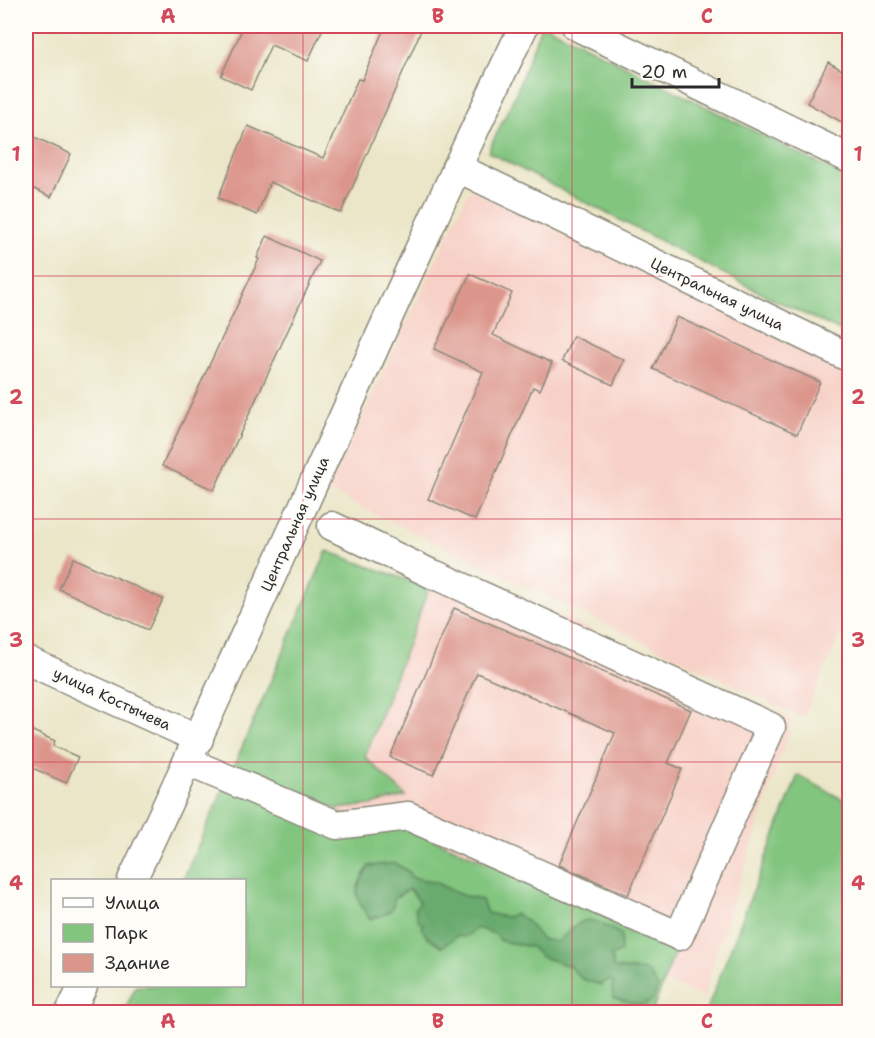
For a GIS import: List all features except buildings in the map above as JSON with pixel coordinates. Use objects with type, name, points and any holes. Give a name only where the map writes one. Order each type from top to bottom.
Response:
[{"type":"street","name":"Центральная улица","points":[[132,879],[456,167],[524,26]]},
{"type":"street","points":[[576,26],[849,159]]},
{"type":"street","name":"Центральная улица","points":[[456,167],[849,358]]},
{"type":"street","name":"улица Костычева","points":[[26,660],[337,825],[408,816],[679,936],[771,727],[436,576],[332,526]]},
{"type":"street","points":[[70,1012],[82,987]]},
{"type":"shaded area","points":[[470,189],[849,373],[849,616],[803,718],[327,491]]},
{"type":"shaded area","points":[[327,551],[429,588],[428,594],[444,561],[578,624],[793,719],[714,959],[704,998],[664,981],[652,1012],[123,1012],[135,987],[246,987],[246,879],[182,879]]},
{"type":"green space","points":[[541,26],[546,26],[849,179],[849,335],[773,299],[488,152],[515,95]]},
{"type":"green space","points":[[327,551],[429,588],[365,757],[406,796],[371,805],[337,809],[233,768]]},
{"type":"green space","points":[[798,775],[849,803],[849,1012],[706,1012]]},
{"type":"green space","points":[[223,789],[407,828],[678,944],[652,1012],[124,1012],[136,987],[246,987],[246,879],[183,879]]},
{"type":"green space","points":[[395,863],[409,872],[411,877],[437,883],[461,895],[482,900],[487,913],[506,917],[516,914],[527,921],[541,939],[558,942],[574,926],[586,920],[600,923],[621,934],[621,951],[611,956],[614,968],[647,971],[658,986],[653,999],[643,1006],[614,998],[613,982],[609,980],[600,985],[582,979],[569,966],[542,957],[531,947],[501,941],[495,934],[477,928],[465,937],[457,936],[442,947],[423,932],[423,924],[418,920],[415,908],[420,902],[409,889],[394,898],[390,911],[370,919],[358,898],[360,881],[369,866]]}]
